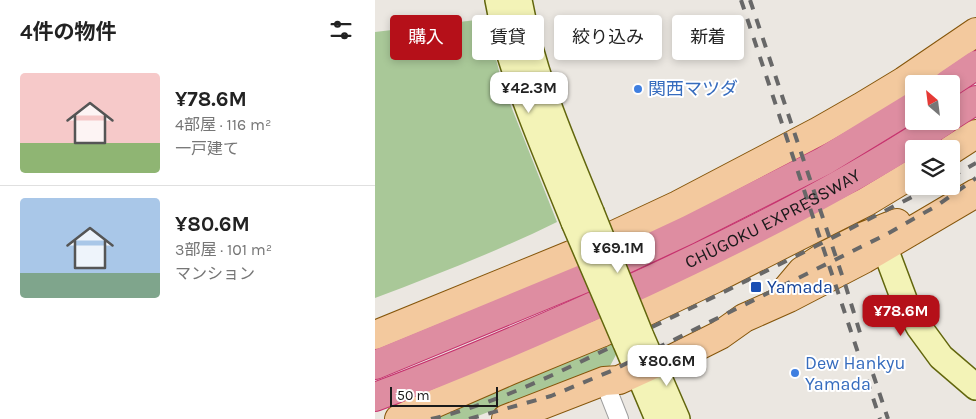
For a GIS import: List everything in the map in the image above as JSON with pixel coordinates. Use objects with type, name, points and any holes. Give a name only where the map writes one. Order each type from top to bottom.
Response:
[{"type":"highway","points":[[960,76],[976,65]]},
{"type":"highway","points":[[960,110],[976,100]]},
{"type":"highway","name":"CHŪGOKU EXPRESSWAY","points":[[375,365],[583,279],[689,230],[824,160],[905,111]]},
{"type":"highway","name":"CHŪGOKU EXPRESSWAY","points":[[375,397],[497,348],[702,256],[835,187],[930,130]]},
{"type":"main road","points":[[498,0],[506,39],[531,117],[582,217],[646,368],[677,419]]},
{"type":"main road","points":[[519,0],[525,34],[582,217]]},
{"type":"main road","points":[[904,81],[976,16]]},
{"type":"main road","points":[[375,335],[571,255],[678,205],[819,131],[904,81],[976,32]]},
{"type":"main road","points":[[960,144],[976,134]]},
{"type":"main road","points":[[960,157],[976,149]]},
{"type":"main road","points":[[866,202],[905,178]]},
{"type":"main road","points":[[399,419],[601,333],[714,280],[905,183]]},
{"type":"main road","points":[[506,419],[604,381],[619,380],[670,360],[720,335],[744,318],[767,306],[781,295],[802,271],[828,254],[855,241],[888,236],[974,194]]},
{"type":"main road","points":[[888,236],[905,302],[919,327],[941,357],[976,387]]},
{"type":"main road","points":[[646,368],[658,419]]},
{"type":"street","points":[[604,381],[619,419]]},
{"type":"green space","points":[[472,20],[472,60],[496,60],[503,86],[557,222],[490,253],[375,298],[375,32],[390,30],[390,60],[462,60],[462,22]]},
{"type":"green space","points":[[612,343],[617,353],[610,366],[470,419],[424,419]]},
{"type":"railway","points":[[741,0],[880,419]]},
{"type":"railway","points":[[750,0],[861,336]]},
{"type":"railway","points":[[960,172],[976,163]]},
{"type":"railway","points":[[469,419],[551,396],[611,371],[887,234],[938,205],[976,178]]},
{"type":"railway","points":[[431,419],[514,392],[568,368],[916,195]]},
{"type":"railway","points":[[873,374],[888,419]]},
{"type":"place","name":"関西マツダ","points":[[638,89]]},
{"type":"place","name":"Yamada","points":[[756,287]]},
{"type":"place","name":"Dew Hankyu Yamada","points":[[795,373]]}]
